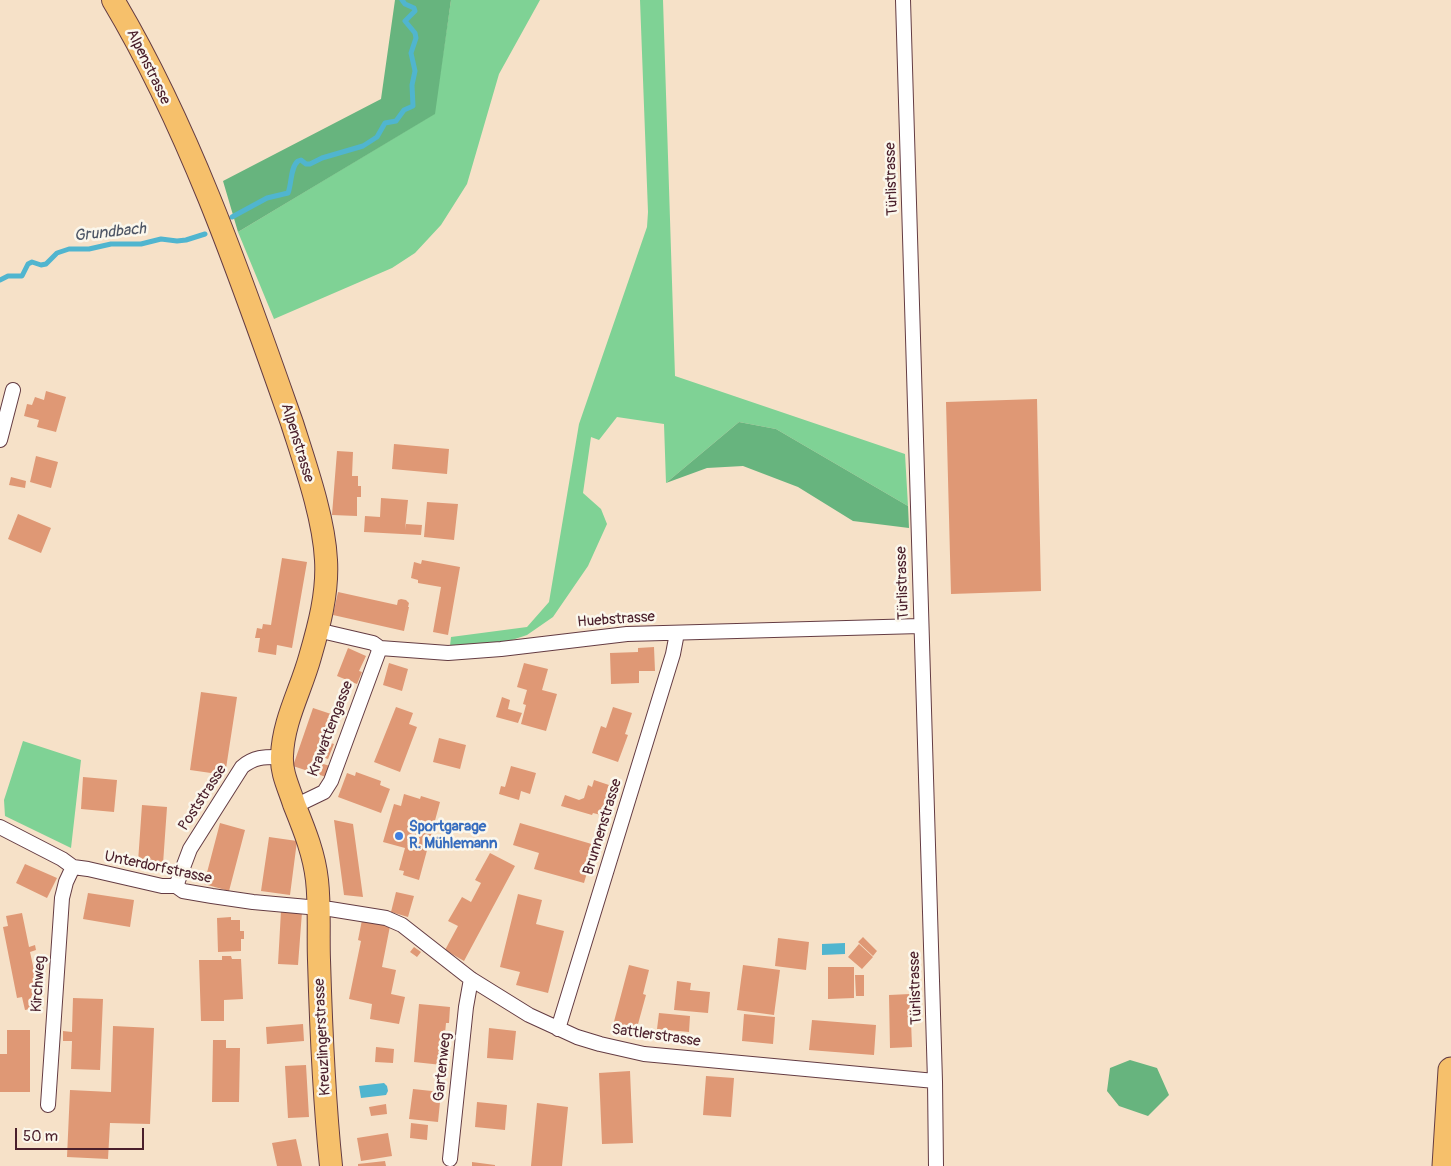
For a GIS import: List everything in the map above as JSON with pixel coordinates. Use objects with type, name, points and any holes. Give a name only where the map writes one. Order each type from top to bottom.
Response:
[{"type":"highway","points":[[1445,1166],[1451,1070]]},
{"type":"main road","name":"Alpenstrasse","points":[[113,0],[139,44],[188,151],[252,311],[299,445],[324,541],[326,584],[310,660],[288,722],[283,742],[282,757],[285,778],[314,861],[319,908]]},
{"type":"main road","name":"Kreuzlingerstrasse","points":[[319,908],[319,960],[331,1166]]},
{"type":"street","name":"Türlistrasse","points":[[903,0],[936,1166]]},
{"type":"street","points":[[0,440],[13,390]]},
{"type":"street","name":"Huebstrasse","points":[[317,630],[373,643],[380,648],[448,653],[501,649],[600,636],[920,626]]},
{"type":"street","name":"Brunnenstrasse","points":[[558,1029],[673,654],[677,633]]},
{"type":"street","name":"Krawattengasse","points":[[295,806],[324,792],[331,781],[380,648]]},
{"type":"street","name":"Poststrasse","points":[[176,886],[190,849],[242,767],[249,761],[259,757],[282,757]]},
{"type":"street","name":"Unterdorfstrasse","points":[[0,827],[62,859],[73,867],[162,886],[176,886],[183,891],[212,896],[319,908]]},
{"type":"street","name":"Kirchweg","points":[[48,1105],[62,898],[66,882],[73,867]]},
{"type":"street","name":"Sattlerstrasse","points":[[319,908],[362,913],[396,921],[471,979],[506,1002],[558,1029],[600,1044],[644,1054],[935,1081]]},
{"type":"street","name":"Gartenweg","points":[[450,1159],[466,1007],[471,979]]},
{"type":"green space","points":[[395,0],[451,0],[435,114],[238,232],[223,181],[381,99]]},
{"type":"green space","points":[[451,0],[540,0],[499,74],[467,184],[441,225],[415,253],[392,268],[274,319],[238,232],[434,114]]},
{"type":"green space","points":[[640,0],[663,0],[675,376],[905,454],[908,506],[776,429],[739,422],[666,483],[664,424],[617,417],[599,440],[591,437],[583,493],[601,509],[607,524],[588,566],[553,617],[527,635],[497,645],[450,646],[451,637],[527,627],[549,602],[579,424],[647,227]]},
{"type":"green space","points":[[739,422],[776,429],[908,506],[909,528],[853,521],[798,487],[743,466],[707,468],[666,483]]},
{"type":"green space","points":[[23,741],[81,760],[71,848],[5,816],[4,800]]},
{"type":"green space","points":[[1130,1060],[1157,1068],[1169,1095],[1148,1116],[1119,1106],[1107,1091],[1110,1068]]},
{"type":"water","points":[[845,943],[845,954],[822,955],[822,944]]},
{"type":"water","points":[[384,1083],[388,1091],[386,1095],[361,1098],[359,1086]]},
{"type":"building","points":[[46,391],[66,397],[56,432],[37,427],[39,420],[24,416],[27,404],[32,405],[35,397],[44,400]]},
{"type":"building","points":[[1037,399],[1041,591],[951,594],[946,402]]},
{"type":"building","points":[[394,444],[449,449],[447,474],[392,469]]},
{"type":"building","points":[[337,451],[353,452],[352,476],[358,476],[358,486],[361,486],[361,497],[357,497],[357,516],[332,515]]},
{"type":"building","points":[[36,456],[58,462],[51,488],[30,482]]},
{"type":"building","points":[[11,477],[26,481],[25,488],[9,485]]},
{"type":"building","points":[[381,498],[408,500],[405,530],[406,524],[422,525],[421,535],[364,532],[365,516],[380,517]]},
{"type":"building","points":[[427,502],[458,504],[454,540],[424,537]]},
{"type":"building","points":[[18,514],[51,528],[41,553],[8,539]]},
{"type":"building","points":[[282,558],[307,562],[292,648],[277,645],[276,655],[258,652],[260,638],[255,638],[257,628],[262,629],[263,624],[271,625]]},
{"type":"building","points":[[422,560],[460,567],[448,635],[433,632],[441,587],[418,583],[418,580],[411,578],[414,562],[421,564]]},
{"type":"building","points":[[338,592],[397,605],[398,600],[406,600],[409,603],[409,607],[404,631],[333,615]]},
{"type":"building","points":[[654,647],[655,671],[639,671],[639,683],[611,684],[610,653],[638,652],[638,648]]},
{"type":"building","points":[[348,648],[366,656],[359,671],[362,672],[357,684],[337,676]]},
{"type":"building","points":[[389,663],[408,669],[402,691],[383,685]]},
{"type":"building","points":[[524,663],[548,669],[542,690],[557,694],[546,731],[521,724],[526,705],[523,704],[527,690],[517,687]]},
{"type":"building","points":[[201,692],[237,697],[225,775],[190,770]]},
{"type":"building","points":[[502,697],[510,700],[508,709],[522,713],[518,723],[496,717]]},
{"type":"building","points":[[396,707],[413,713],[409,724],[417,727],[400,772],[374,762]]},
{"type":"building","points":[[613,707],[632,713],[625,734],[628,735],[618,762],[592,753],[601,726],[606,728]]},
{"type":"building","points":[[313,708],[337,716],[328,742],[334,744],[328,759],[322,757],[320,763],[330,766],[326,777],[293,766]]},
{"type":"building","points":[[439,738],[466,745],[460,769],[433,762]]},
{"type":"building","points":[[511,766],[536,773],[530,794],[521,791],[519,800],[499,794],[501,786],[505,787]]},
{"type":"building","points":[[356,772],[381,781],[380,785],[390,789],[381,813],[338,797],[347,773],[355,776]]},
{"type":"building","points":[[83,777],[117,780],[114,812],[81,809]]},
{"type":"building","points":[[594,780],[609,785],[606,794],[609,801],[606,802],[601,815],[593,813],[592,815],[561,806],[565,795],[579,800],[584,798],[588,785],[592,787]]},
{"type":"building","points":[[404,794],[420,799],[421,796],[440,802],[419,880],[403,875],[404,871],[399,870],[405,848],[383,842],[394,804],[401,806]]},
{"type":"building","points":[[142,805],[167,807],[163,864],[138,862]]},
{"type":"building","points":[[334,820],[353,824],[363,897],[344,895]]},
{"type":"building","points":[[220,823],[245,830],[229,891],[204,884]]},
{"type":"building","points":[[520,823],[595,845],[584,883],[534,869],[539,853],[513,845]]},
{"type":"building","points":[[269,837],[297,841],[290,895],[261,891]]},
{"type":"building","points":[[490,853],[515,866],[464,961],[445,950],[458,926],[448,921],[462,897],[471,902],[481,883],[475,880]]},
{"type":"building","points":[[25,864],[57,878],[47,898],[16,883]]},
{"type":"building","points":[[396,892],[414,896],[408,917],[391,912]]},
{"type":"building","points":[[88,893],[134,900],[130,927],[83,919]]},
{"type":"building","points":[[518,894],[542,900],[536,924],[564,931],[548,993],[516,985],[520,972],[500,967]]},
{"type":"building","points":[[281,911],[302,912],[298,965],[278,964]]},
{"type":"building","points":[[22,913],[29,947],[35,945],[36,950],[30,952],[42,1007],[25,1010],[22,997],[17,998],[3,927],[8,926],[6,916]]},
{"type":"building","points":[[231,917],[231,920],[240,920],[240,931],[244,931],[244,939],[241,939],[241,951],[218,952],[217,918]]},
{"type":"building","points":[[362,920],[390,926],[382,967],[396,970],[391,994],[405,997],[399,1024],[370,1019],[372,1004],[349,999],[361,941],[358,940]]},
{"type":"building","points":[[863,937],[877,951],[873,956],[858,942]]},
{"type":"building","points":[[778,938],[809,942],[806,970],[775,966]]},
{"type":"building","points":[[859,944],[873,957],[862,969],[848,957]]},
{"type":"building","points":[[414,947],[421,952],[417,957],[410,952]]},
{"type":"building","points":[[222,956],[241,959],[243,999],[224,1000],[224,1021],[201,1021],[199,960],[222,960]]},
{"type":"building","points":[[629,965],[649,970],[643,994],[646,995],[635,1035],[612,1029]]},
{"type":"building","points":[[743,965],[780,970],[774,1015],[737,1010]]},
{"type":"building","points":[[828,967],[854,967],[854,998],[828,999]]},
{"type":"building","points":[[855,975],[864,975],[864,996],[856,996]]},
{"type":"building","points":[[677,981],[691,983],[690,990],[710,992],[708,1013],[674,1010]]},
{"type":"building","points":[[910,994],[912,1047],[890,1048],[889,995]]},
{"type":"building","points":[[73,998],[103,999],[100,1070],[71,1069],[72,1041],[63,1041],[63,1031],[72,1032]]},
{"type":"building","points":[[419,1004],[450,1007],[449,1023],[446,1023],[442,1065],[414,1062]]},
{"type":"building","points":[[659,1013],[690,1016],[689,1032],[657,1029]]},
{"type":"building","points":[[744,1014],[775,1017],[773,1044],[742,1041]]},
{"type":"building","points":[[812,1020],[876,1025],[874,1055],[809,1050]]},
{"type":"building","points":[[303,1024],[304,1041],[267,1044],[266,1027]]},
{"type":"building","points":[[113,1026],[154,1028],[150,1124],[110,1123],[108,1159],[67,1157],[70,1090],[111,1092]]},
{"type":"building","points":[[489,1028],[516,1031],[513,1060],[487,1058]]},
{"type":"building","points":[[7,1030],[30,1030],[30,1092],[0,1092],[0,1054],[7,1054]]},
{"type":"building","points":[[213,1040],[226,1040],[226,1048],[240,1048],[239,1102],[212,1102]]},
{"type":"building","points":[[376,1047],[394,1049],[393,1063],[375,1062]]},
{"type":"building","points":[[306,1065],[309,1117],[288,1118],[285,1066]]},
{"type":"building","points":[[630,1071],[633,1143],[602,1144],[599,1073]]},
{"type":"building","points":[[706,1076],[734,1078],[731,1117],[703,1115]]},
{"type":"building","points":[[413,1089],[441,1092],[438,1122],[409,1119]]},
{"type":"building","points":[[477,1102],[507,1105],[505,1130],[475,1127]]},
{"type":"building","points":[[537,1103],[568,1107],[562,1166],[531,1166]]},
{"type":"building","points":[[386,1104],[387,1114],[371,1116],[369,1107]]},
{"type":"building","points":[[411,1123],[428,1125],[427,1140],[410,1138]]},
{"type":"building","points":[[388,1133],[392,1156],[361,1161],[357,1138]]},
{"type":"building","points":[[296,1139],[302,1166],[277,1166],[272,1143]]},
{"type":"building","points":[[385,1161],[386,1166],[358,1166],[358,1164]]},
{"type":"building","points":[[472,1162],[495,1165],[495,1166],[472,1166]]},
{"type":"waterway","name":"Grundbach","points":[[232,217],[267,198],[288,193],[295,164],[298,161],[301,160],[306,164],[310,164],[322,158],[363,146],[377,137],[385,123],[396,121],[404,110],[413,106],[412,85],[415,71],[411,53],[416,38],[415,33],[405,21],[415,11],[414,8],[405,4],[402,0]]},
{"type":"waterway","name":"Grundbach","points":[[0,280],[8,276],[22,276],[28,264],[32,262],[41,265],[46,264],[57,253],[69,249],[89,249],[111,244],[141,244],[161,239],[177,241],[205,234]]},
{"type":"place","name":"Sportgarage R. Mühlemann","points":[[399,836]]}]
